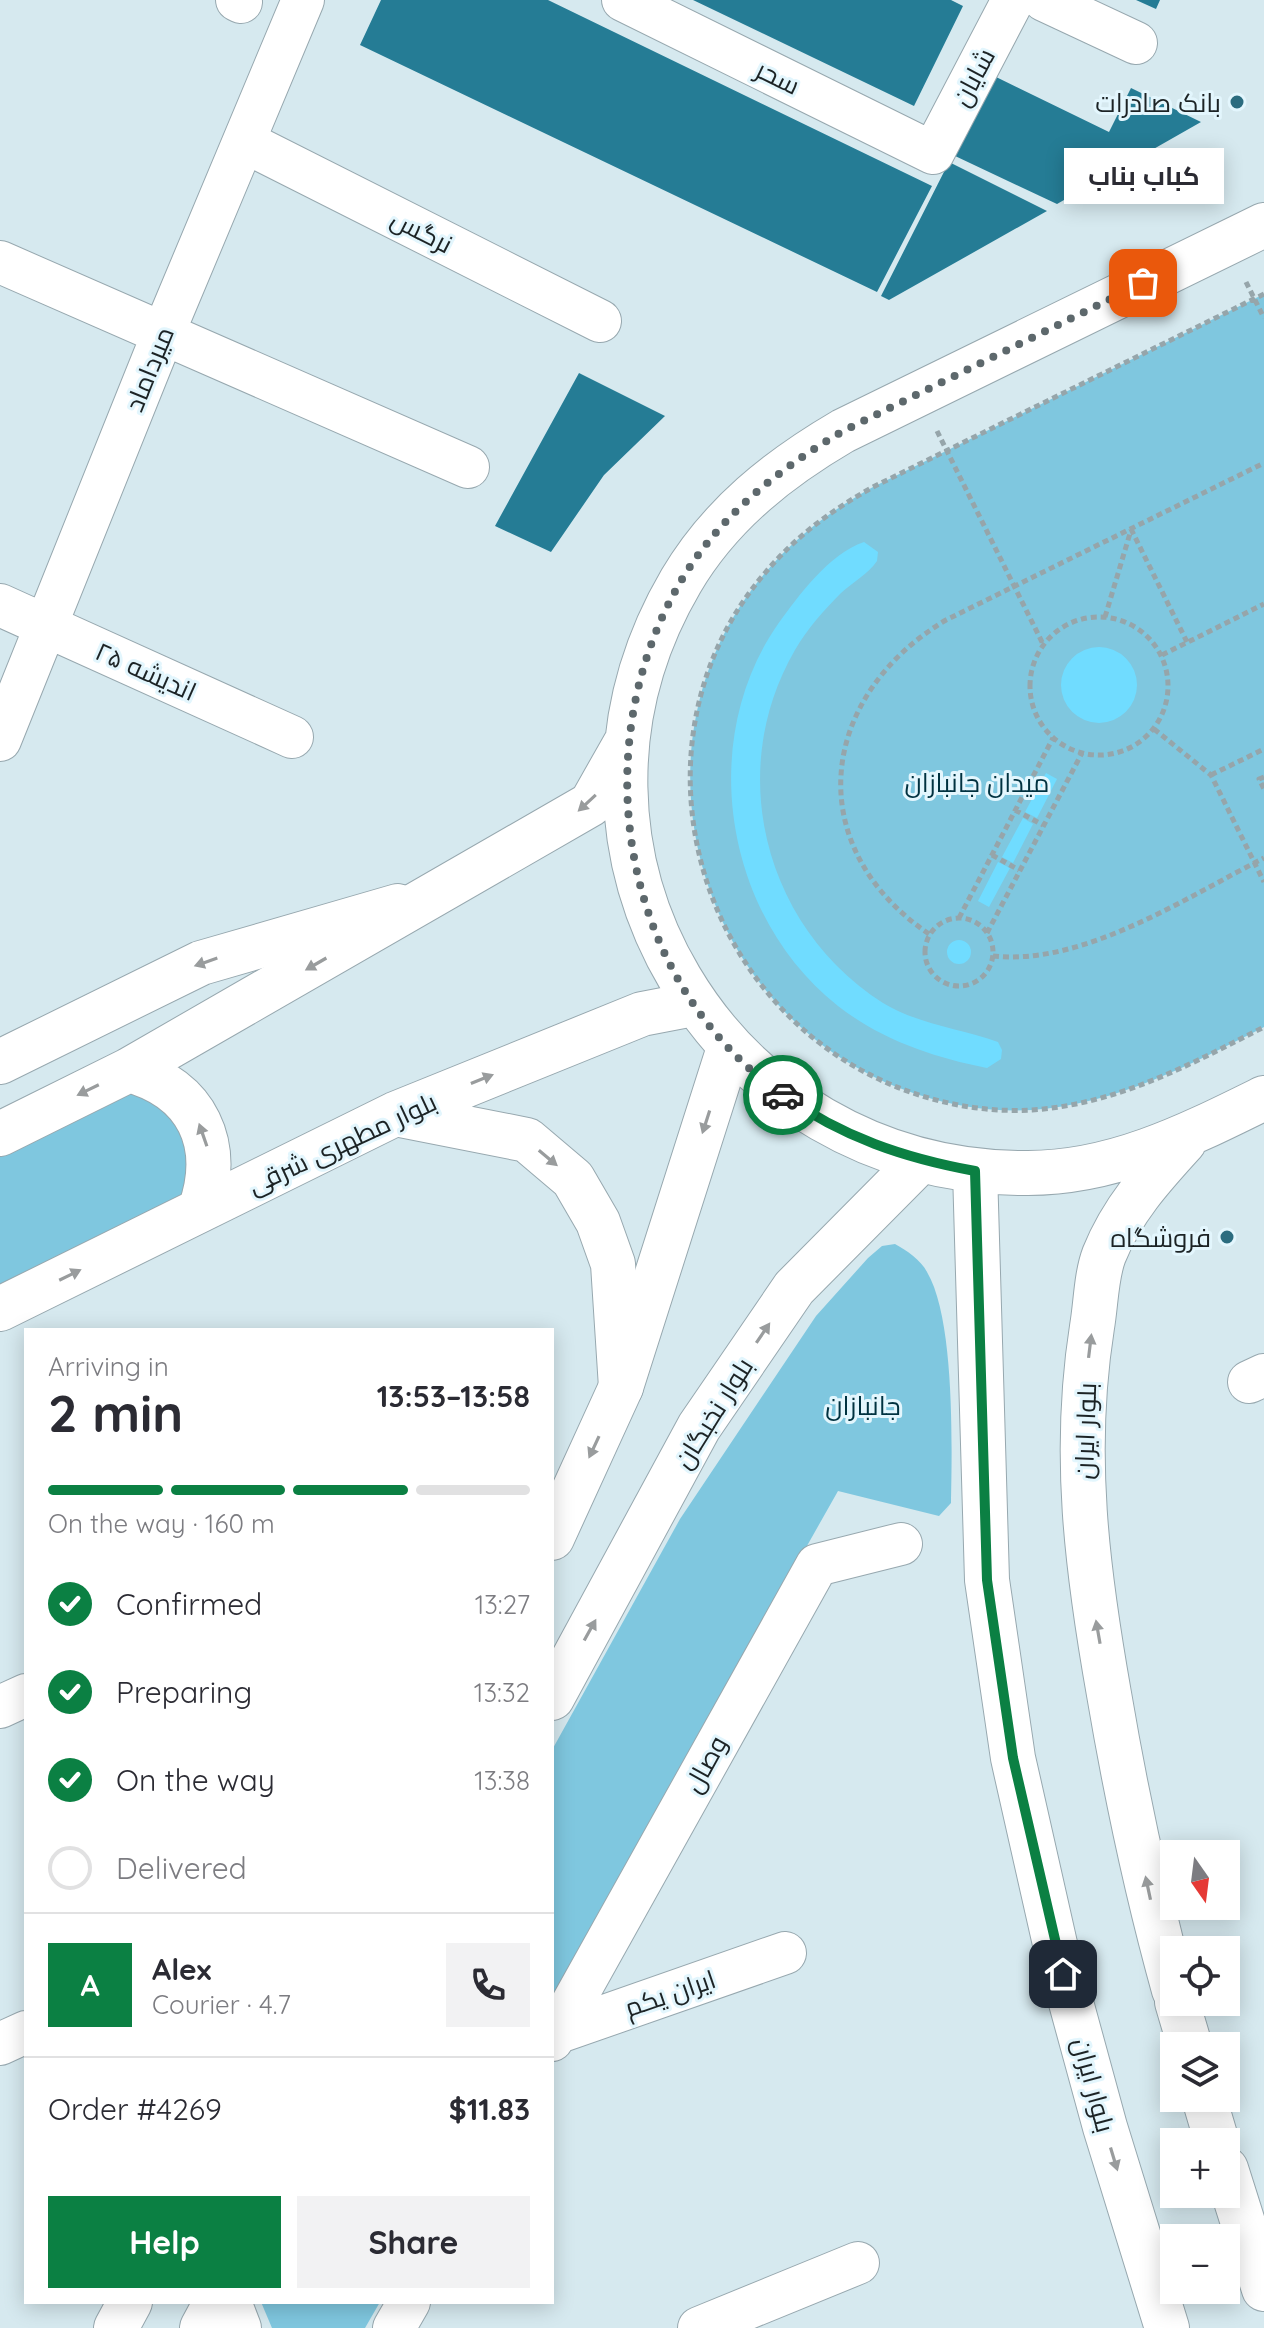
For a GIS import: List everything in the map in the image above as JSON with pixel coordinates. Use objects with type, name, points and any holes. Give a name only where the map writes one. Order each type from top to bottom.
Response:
[{"type":"main road","points":[[1258,219],[796,459],[753,493],[714,534],[681,580],[656,630],[638,683],[628,738],[626,794],[631,849],[641,890],[666,956],[694,1004],[729,1048],[770,1086],[816,1118],[866,1143],[920,1161],[975,1171],[1031,1173],[1087,1167],[1142,1154],[1264,1098]]},
{"type":"main road","points":[[0,1134],[129,1070],[442,893],[591,804],[628,738]]},
{"type":"main road","points":[[0,1062],[201,963],[442,893]]},
{"type":"main road","name":"بلوار مطهری شرقی","points":[[0,1309],[395,1114],[642,1014],[694,1004]]},
{"type":"main road","points":[[554,1534],[621,1387],[729,1048]]},
{"type":"main road","points":[[129,1070],[151,1076],[170,1088],[199,1122],[210,1166],[200,1210]]},
{"type":"main road","points":[[395,1114],[527,1140],[573,1179],[598,1222],[613,1264],[621,1387]]},
{"type":"main road","name":"بلوار ایران","points":[[1160,1940],[1118,1750],[1093,1604],[1080,1443],[1089,1345],[1103,1257],[1135,1195],[1192,1133]]},
{"type":"main road","name":"بلوار نخبگان","points":[[554,1694],[699,1427],[794,1288],[920,1161]]},
{"type":"main road","name":"بلوار ایران","points":[[975,1171],[987,1580],[1013,1758],[1055,1944],[1105,2127],[1167,2328]]},
{"type":"main road","points":[[1238,2208],[1264,2289]]},
{"type":"main road","points":[[116,2328],[129,2304]]},
{"type":"main road","points":[[202,2328],[215,2304]]},
{"type":"street","name":"میرداماد","points":[[0,740],[163,334],[303,0]]},
{"type":"street","name":"سحر","points":[[623,0],[933,153]]},
{"type":"street","name":"شایان","points":[[933,153],[1013,0]]},
{"type":"street","points":[[1044,0],[1136,43]]},
{"type":"street","name":"نرگس","points":[[245,142],[600,321]]},
{"type":"street","points":[[0,262],[468,467]]},
{"type":"street","name":"اندیشه ۲۵","points":[[0,605],[292,737]]},
{"type":"street","name":"وصال","points":[[554,2037],[817,1565],[901,1544]]},
{"type":"street","points":[[0,1707],[24,1696]]},
{"type":"street","name":"ایران یکم","points":[[554,2037],[785,1953]]},
{"type":"street","points":[[0,2044],[24,2033]]},
{"type":"street","points":[[699,2328],[858,2263]]},
{"type":"street","points":[[231,2304],[240,2328]]},
{"type":"street","points":[[394,2328],[408,2304]]},
{"type":"path","points":[[1264,294],[947,450],[832,511],[795,540],[763,574],[736,613],[715,654],[700,699],[691,745],[689,792],[694,839],[705,884],[723,927],[747,968],[776,1005],[811,1037],[849,1064],[891,1085],[935,1100],[1013,1109],[1076,1106],[1122,1094],[1264,1027]]},
{"type":"path","points":[[919,394],[1043,644]]},
{"type":"path","points":[[929,934],[888,901],[860,860],[850,837],[842,787],[847,737],[867,690],[899,652],[946,620],[1264,463]]},
{"type":"path","points":[[1105,617],[1131,529]]},
{"type":"path","points":[[1131,529],[1187,642]]},
{"type":"path","points":[[1162,655],[1264,604]]},
{"type":"path","points":[[1105,617],[1138,628],[1152,640],[1162,655],[1168,673],[1169,693],[1154,729],[1139,743],[1121,752],[1101,755],[1082,753],[1053,738],[1040,722],[1030,683],[1034,663],[1043,644],[1070,622],[1105,617]]},
{"type":"path","points":[[1154,729],[1211,775],[1264,882]]},
{"type":"path","points":[[959,918],[1053,738]]},
{"type":"path","points":[[1211,775],[1264,749]]},
{"type":"path","points":[[987,933],[1082,753]]},
{"type":"path","points":[[1264,777],[1259,779],[1264,789]]},
{"type":"path","points":[[1015,810],[1043,825]]},
{"type":"path","points":[[992,855],[1020,870]]},
{"type":"path","points":[[993,956],[1025,958],[1074,949],[1264,858]]},
{"type":"path","points":[[959,918],[980,924],[987,933],[993,956],[983,978],[972,984],[947,985],[929,970],[925,945],[937,925],[959,918]]},
{"type":"green space","name":"میدان جانبازان","points":[[1264,294],[1264,1027],[1152,1080],[1094,1100],[1064,1106],[1032,1110],[979,1108],[927,1098],[877,1078],[832,1052],[780,1007],[739,952],[710,892],[694,827],[691,760],[701,694],[726,631],[777,560],[815,525],[843,505],[873,487]]},
{"type":"green space","points":[[129,1070],[170,1088],[207,1189],[0,1309],[0,1134]]},
{"type":"green space","name":"جانبازان","points":[[895,1244],[913,1256],[924,1268],[936,1293],[943,1320],[950,1384],[951,1503],[939,1516],[838,1491],[554,1993],[554,1746],[680,1519],[816,1316],[882,1246]]},
{"type":"green space","points":[[262,2304],[379,2304],[365,2328],[272,2328]]},
{"type":"shaded area","points":[[864,542],[878,552],[877,561],[841,593],[810,627],[795,650],[774,697],[762,746],[761,796],[768,844],[785,891],[809,933],[842,971],[897,1010],[998,1042],[1002,1050],[1001,1059],[987,1068],[908,1046],[838,1006],[800,969],[769,925],[748,877],[735,826],[731,773],[737,721],[752,671],[778,624],[805,588],[839,556]]},
{"type":"shaded area","points":[[1099,647],[1113,650],[1126,658],[1134,671],[1137,685],[1134,699],[1126,712],[1113,720],[1099,723],[1085,720],[1072,712],[1064,699],[1061,685],[1064,671],[1072,658],[1085,650]]},
{"type":"shaded area","points":[[1046,773],[1057,779],[1037,818],[1025,812]]},
{"type":"shaded area","points":[[1023,818],[1033,824],[1013,863],[1002,857]]},
{"type":"shaded area","points":[[998,862],[1010,868],[989,907],[978,901]]},
{"type":"shaded area","points":[[959,940],[968,943],[971,952],[968,961],[959,964],[950,961],[947,952],[950,943]]},
{"type":"building","points":[[381,0],[548,0],[932,186],[877,292],[360,45]]},
{"type":"building","points":[[693,0],[951,0],[963,6],[914,106]]},
{"type":"building","points":[[1136,0],[1160,0],[1156,9]]},
{"type":"building","points":[[992,75],[1109,132],[1131,88],[1201,122],[1057,204],[953,155]]},
{"type":"building","points":[[949,162],[1047,211],[889,300],[881,296]]},
{"type":"building","points":[[579,373],[665,416],[604,475],[551,552],[495,526]]},
{"type":"way so far","points":[[783,1095],[729,1048],[694,1004],[666,956],[645,904],[631,849],[626,794],[628,738],[638,683],[656,630],[681,580],[714,534],[753,493],[796,459],[843,431],[1143,283]]},
{"type":"place","name":"بانک صادرات","points":[[1237,102]]},
{"type":"place","name":"کباب بناب","points":[[1143,283]]},
{"type":"place","name":"فروشگاه","points":[[1227,1237]]},
{"type":"route","points":[[783,1095],[816,1118],[866,1143],[920,1161],[975,1171],[987,1580],[1013,1758],[1063,1974]]}]
